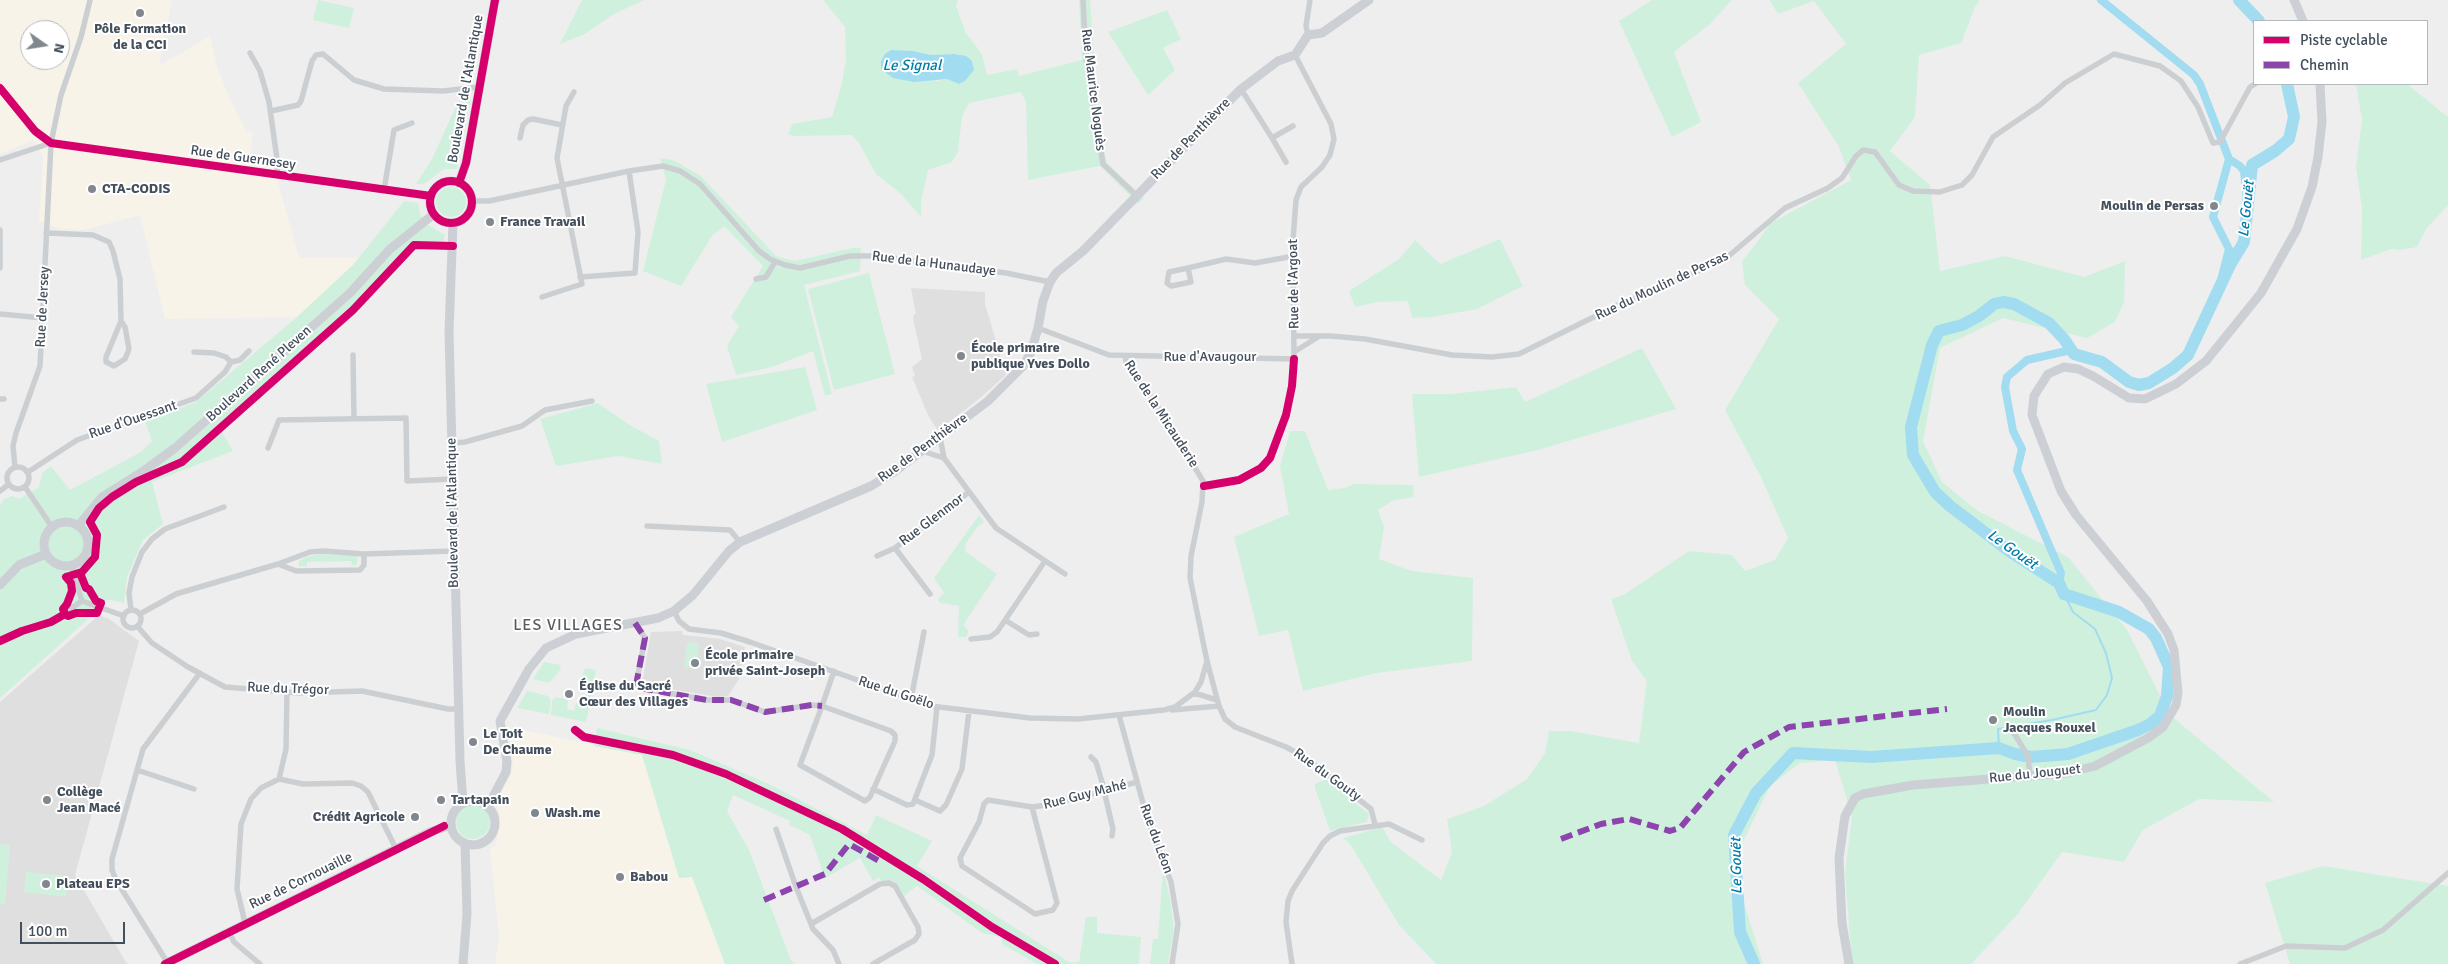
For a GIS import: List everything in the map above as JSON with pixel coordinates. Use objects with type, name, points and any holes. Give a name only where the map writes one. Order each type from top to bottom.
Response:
[{"type":"street","name":"Rue de Jersey","points":[[15,467],[13,446],[40,366],[51,143],[61,95],[81,37],[90,0]]},
{"type":"street","name":"Boulevard de l'Atlantique","points":[[459,183],[466,163],[495,0]]},
{"type":"street","name":"Rue Maurice Noguès","points":[[1083,0],[1086,59],[1103,164],[1137,196]]},
{"type":"street","points":[[1295,55],[1308,35],[1306,26],[1310,0]]},
{"type":"street","points":[[1308,35],[1322,33],[1369,0]]},
{"type":"street","points":[[2294,0],[2303,20]]},
{"type":"street","points":[[250,53],[260,71],[271,111],[278,166],[276,175]]},
{"type":"street","points":[[271,111],[293,107],[301,101],[312,62],[316,55],[323,54],[348,77],[384,89],[443,91],[479,87]]},
{"type":"street","name":"Rue du Moulin de Persas","points":[[1295,336],[1365,339],[1452,355],[1492,357],[1519,354],[1618,305],[1724,260],[1785,208],[1828,188],[1842,178],[1856,156],[1863,150],[1875,152],[1899,185],[1913,191],[1940,192],[1962,186],[1972,175],[1993,137],[2040,105],[2065,84],[2114,54],[2160,66],[2181,81],[2198,107],[2209,138],[2213,143],[2220,142],[2226,134],[2241,101],[2253,85]]},
{"type":"street","name":"Rue de Penthièvre","points":[[488,806],[506,772],[507,762],[500,721],[539,655],[554,642],[570,636],[658,618],[674,611],[694,595],[729,551],[740,542],[871,486],[925,449],[988,400],[1024,365],[1031,352],[1043,301],[1050,282],[1137,196],[1241,88],[1278,61],[1295,55]]},
{"type":"street","name":"Rue de l'Argoat","points":[[1204,486],[1239,480],[1261,468],[1270,458],[1286,415],[1292,386],[1294,359],[1296,200],[1301,187],[1322,167],[1330,155],[1334,139],[1331,124],[1295,55]]},
{"type":"street","name":"Rue du Jouguet","points":[[1849,964],[1842,923],[1839,858],[1845,816],[1855,798],[1863,794],[1913,786],[2030,772],[2068,773],[2095,766],[2148,738],[2163,727],[2176,705],[2178,693],[2174,650],[2168,634],[2147,601],[2080,520],[2061,491],[2032,415],[2034,396],[2048,374],[2064,367],[2078,369],[2129,398],[2145,399],[2176,384],[2206,361],[2261,292],[2297,229],[2312,187],[2318,157],[2322,122],[2320,85]]},
{"type":"street","points":[[0,88],[34,130],[51,143]]},
{"type":"street","points":[[1241,88],[1286,162]]},
{"type":"street","points":[[542,297],[582,284],[557,158],[566,106],[574,92]]},
{"type":"street","points":[[520,138],[523,125],[528,120],[533,119],[562,125]]},
{"type":"street","points":[[384,190],[394,130],[412,123]]},
{"type":"street","points":[[1272,138],[1293,126]]},
{"type":"street","points":[[0,160],[51,143]]},
{"type":"street","name":"Rue de Guernesey","points":[[51,143],[431,196]]},
{"type":"street","name":"Rue de la Hunaudaye","points":[[472,201],[489,201],[629,171],[662,166],[691,177],[700,184],[759,251],[775,262],[800,268],[850,256],[888,257],[1006,273],[1050,282]]},
{"type":"street","points":[[580,277],[635,273],[638,232],[629,171]]},
{"type":"street","points":[[452,181],[459,183],[468,190],[472,201],[471,208],[465,218],[453,223],[442,222],[434,214],[430,202],[431,196],[439,185],[452,181]]},
{"type":"street","name":"Boulevard René Pleven","points":[[78,526],[102,498],[175,448],[350,293],[390,249],[434,214]]},
{"type":"street","name":"Boulevard de l'Atlantique","points":[[453,223],[449,332],[458,709],[463,803]]},
{"type":"street","points":[[0,230],[0,268]]},
{"type":"street","points":[[46,233],[93,235],[109,242],[114,250],[120,279],[120,320],[106,357],[106,362],[114,366],[125,359],[129,348],[124,327],[120,320]]},
{"type":"street","points":[[1188,268],[1226,259],[1255,263],[1294,256]]},
{"type":"street","points":[[756,279],[760,280],[766,277],[775,262]]},
{"type":"street","points":[[0,314],[43,318]]},
{"type":"street","name":"Rue de la Micauderie","points":[[1038,328],[1109,355],[1125,356],[1127,366],[1146,388],[1196,467],[1204,486]]},
{"type":"street","points":[[1294,352],[1318,336]]},
{"type":"street","name":"Rue d'Ouessant","points":[[28,472],[77,440],[196,398],[225,372],[231,362],[240,360],[249,351]]},
{"type":"street","points":[[194,352],[214,353],[226,357],[231,362]]},
{"type":"street","points":[[354,355],[354,418]]},
{"type":"street","name":"Rue d'Avaugour","points":[[1125,356],[1282,357],[1294,359]]},
{"type":"street","points":[[452,443],[465,442],[522,426],[545,410],[592,401]]},
{"type":"street","points":[[268,448],[280,420],[406,418],[407,481],[452,480]]},
{"type":"street","points":[[940,437],[944,458],[996,528],[1065,574]]},
{"type":"street","points":[[925,449],[944,458]]},
{"type":"street","points":[[15,467],[21,467],[28,472],[29,478],[25,487],[18,489],[9,484],[7,474],[15,467]]},
{"type":"street","points":[[0,491],[9,484]]},
{"type":"street","points":[[1204,486],[1190,556],[1190,578],[1218,703]]},
{"type":"street","points":[[25,487],[52,527]]},
{"type":"street","name":"Rue Glenmor","points":[[877,556],[895,548],[969,492]]},
{"type":"street","points":[[131,610],[129,592],[132,577],[142,552],[152,539],[165,529],[224,506]]},
{"type":"street","points":[[65,522],[78,526],[87,537],[87,551],[78,562],[71,565],[57,564],[46,554],[45,537],[52,527],[65,522]]},
{"type":"street","points":[[647,526],[730,530],[740,542]]},
{"type":"street","name":"Rue Glenmor","points":[[895,548],[930,594]]},
{"type":"street","points":[[140,614],[176,594],[316,551],[364,554],[454,551]]},
{"type":"street","points":[[0,585],[19,566],[46,554]]},
{"type":"street","points":[[278,564],[296,571],[360,570],[364,566],[364,554]]},
{"type":"street","points":[[971,639],[990,638],[997,632],[1045,561]]},
{"type":"street","points":[[71,565],[82,601]]},
{"type":"street","points":[[82,601],[124,616]]},
{"type":"street","points":[[0,641],[22,631],[51,622],[82,601]]},
{"type":"street","points":[[131,610],[140,614]]},
{"type":"street","points":[[124,616],[131,610]]},
{"type":"street","name":"Rue du Goëlo","points":[[674,611],[683,626],[689,629],[721,633],[937,707],[1055,719],[1119,715],[1218,703]]},
{"type":"street","points":[[124,616],[126,625],[131,627],[137,626],[141,619],[140,614]]},
{"type":"street","points":[[1005,620],[1029,635],[1037,634]]},
{"type":"street","points":[[635,623],[644,638],[636,686],[640,688],[707,700],[731,700],[765,712],[812,705],[822,706],[890,730],[895,735],[895,741],[873,789],[865,801],[860,800],[800,765],[822,706],[834,671]]},
{"type":"street","name":"Rue du Trégor","points":[[137,626],[152,643],[225,687],[288,692],[362,691],[448,709],[458,709]]},
{"type":"street","points":[[912,699],[924,632]]},
{"type":"street","points":[[1207,660],[1201,682],[1194,693],[1218,703]]},
{"type":"street","points":[[166,963],[112,870],[112,859],[142,749],[200,673]]},
{"type":"street","points":[[280,779],[286,749],[288,692]]},
{"type":"street","name":"Rue du Goëlo","points":[[1164,710],[1175,707],[1194,693]]},
{"type":"street","name":"Rue du Gouty","points":[[1218,703],[1225,720],[1235,727],[1297,752],[1338,781],[1372,808],[1375,824]]},
{"type":"street","points":[[873,789],[906,805],[912,804],[932,755],[937,707]]},
{"type":"street","points":[[914,800],[940,811],[946,805],[962,769],[969,711]]},
{"type":"street","name":"Rue du Léon","points":[[1119,715],[1147,818],[1171,882],[1178,924],[1172,964]]},
{"type":"street","points":[[2010,727],[2028,756],[2030,772]]},
{"type":"street","points":[[1091,758],[1096,762],[1104,790],[1113,828],[1112,836]]},
{"type":"street","points":[[137,770],[194,789]]},
{"type":"street","points":[[245,923],[237,889],[241,824],[251,800],[261,788],[280,779],[303,784],[352,783],[362,786],[368,792],[396,849]]},
{"type":"street","name":"Rue Guy Mahé","points":[[1032,807],[1056,903],[1053,910],[1035,914],[962,866],[960,858],[979,822],[984,804],[988,800],[1032,807],[1054,804],[1137,782]]},
{"type":"street","points":[[476,801],[488,806],[492,811],[495,824],[491,836],[479,844],[465,843],[457,838],[451,825],[453,814],[463,803],[476,801]]},
{"type":"street","points":[[1292,964],[1286,922],[1288,901],[1292,891],[1323,843],[1330,836],[1340,831],[1375,824],[1389,824],[1422,840]]},
{"type":"street","name":"Rue de Cornouaille","points":[[166,963],[430,832],[451,825]]},
{"type":"street","points":[[776,829],[811,924],[833,950],[839,964]]},
{"type":"street","points":[[463,964],[467,914],[465,843]]},
{"type":"street","points":[[2240,964],[2286,946],[2345,948],[2383,930],[2448,874]]},
{"type":"street","points":[[811,924],[880,884],[889,882],[895,886],[918,926],[919,934],[915,940],[873,964]]},
{"type":"street","points":[[229,932],[234,942],[260,964]]},
{"type":"shaded area","points":[[0,0],[172,0],[159,66],[210,36],[218,70],[230,99],[246,131],[253,132],[249,160],[273,164],[299,258],[360,258],[297,317],[165,319],[140,215],[84,230],[60,229],[39,221],[43,156],[34,140],[0,154]]},
{"type":"shaded area","name":"École primaire publique Yves Dollo","points":[[911,288],[985,292],[985,304],[1006,375],[938,431],[928,415],[912,377],[915,376],[912,367],[922,359],[913,319],[914,314],[916,314]]},
{"type":"shaded area","name":"Collège Jean Macé","points":[[99,615],[109,619],[139,641],[75,875],[127,964],[0,964],[0,702]]},
{"type":"shaded area","name":"École primaire privée Saint-Joseph","points":[[682,631],[683,635],[720,639],[745,647],[739,679],[728,696],[717,697],[642,684],[651,632]]},
{"type":"shaded area","points":[[505,726],[642,755],[679,878],[692,876],[725,964],[495,964],[499,937],[490,848],[496,846],[500,815],[496,802],[511,775],[513,760],[508,739],[504,733]]},
{"type":"green space","points":[[318,0],[354,8],[349,28],[313,20]]},
{"type":"green space","points":[[582,0],[644,0],[614,14],[583,35],[560,44]]},
{"type":"green space","points":[[823,0],[958,0],[956,6],[966,33],[982,54],[987,75],[1017,69],[1019,76],[1082,60],[1079,0],[1090,0],[1100,134],[1107,163],[1144,198],[1138,204],[1100,166],[1028,180],[1026,102],[1021,92],[969,103],[962,116],[958,152],[952,162],[928,170],[921,202],[921,217],[901,194],[876,174],[859,143],[852,135],[794,136],[788,134],[792,124],[832,117],[841,87],[846,60],[845,27]],"holes":[[[913,51],[931,55],[954,54],[972,61],[974,70],[965,81],[959,84],[947,79],[936,81]]]},
{"type":"green space","points":[[1652,0],[1732,0],[1709,25],[1674,52],[1701,122],[1672,137],[1619,21]]},
{"type":"green space","points":[[1770,0],[1980,0],[1975,7],[1961,43],[1919,55],[1915,117],[1890,151],[1930,185],[1940,271],[2005,256],[2084,277],[2125,261],[2124,302],[2115,322],[2087,338],[2003,318],[1940,348],[1923,441],[1942,482],[1978,511],[2068,557],[2127,630],[2169,714],[2274,802],[2199,799],[2143,830],[2124,862],[2062,852],[2017,915],[1971,964],[1852,964],[1845,873],[1852,816],[1835,760],[1800,763],[1770,786],[1732,865],[1763,964],[1436,964],[1399,925],[1350,844],[1343,838],[1382,827],[1391,842],[1441,880],[1452,852],[1447,819],[1484,806],[1527,779],[1545,753],[1549,731],[1570,731],[1639,743],[1647,681],[1632,661],[1611,599],[1625,594],[1689,551],[1732,555],[1745,571],[1775,560],[1788,538],[1762,479],[1725,410],[1779,319],[1745,285],[1742,262],[1771,223],[1851,180],[1839,147],[1798,83],[1846,44],[1814,1],[1778,14]]},
{"type":"green space","points":[[1167,10],[1181,39],[1163,48],[1175,70],[1148,95],[1108,32]]},
{"type":"green space","points":[[2356,85],[2408,85],[2448,117],[2448,205],[2426,229],[2417,247],[2399,250],[2391,249],[2361,260],[2362,209],[2356,167],[2362,120]]},
{"type":"green space","points":[[471,98],[457,169],[444,169],[424,184],[416,184],[432,159],[457,104],[462,100]]},
{"type":"green space","points":[[660,158],[673,160],[701,176],[776,256],[795,261],[852,248],[861,248],[860,271],[804,285],[832,394],[825,396],[813,351],[772,367],[736,375],[727,346],[739,326],[731,317],[763,266],[724,226],[712,236],[681,286],[643,271],[666,180]]},
{"type":"green space","points":[[451,187],[462,191],[466,202],[462,213],[451,217],[440,213],[436,202],[440,191]]},
{"type":"green space","points":[[404,201],[418,203],[420,214],[428,225],[445,235],[443,244],[413,244],[349,312],[219,427],[233,451],[152,482],[163,524],[143,540],[127,577],[124,603],[111,600],[105,601],[94,614],[0,698],[0,505],[4,499],[12,496],[19,499],[39,487],[42,473],[51,466],[70,490],[141,452],[152,441],[145,421],[196,402],[297,317],[353,265]]},
{"type":"green space","points":[[1500,239],[1523,286],[1477,309],[1433,317],[1412,318],[1408,301],[1378,302],[1355,307],[1349,291],[1399,259],[1415,240],[1440,264]]},
{"type":"green space","points":[[869,273],[895,374],[834,390],[808,289]]},
{"type":"green space","points":[[1642,348],[1676,409],[1538,450],[1419,477],[1412,394],[1451,394],[1516,387],[1525,402]]},
{"type":"green space","points":[[805,367],[817,410],[722,442],[706,384]]},
{"type":"green space","points":[[598,403],[628,424],[659,441],[662,464],[619,456],[556,466],[540,419]]},
{"type":"green space","points":[[1290,431],[1305,431],[1328,490],[1344,488],[1354,484],[1413,485],[1414,497],[1394,500],[1378,510],[1384,527],[1379,559],[1412,571],[1473,578],[1472,661],[1377,673],[1303,691],[1288,630],[1259,636],[1234,537],[1289,514],[1280,466]]},
{"type":"green space","points":[[979,515],[984,522],[977,527],[965,545],[966,552],[997,574],[965,622],[964,626],[969,631],[966,637],[958,637],[959,606],[940,603],[938,599],[944,593],[934,578]]},
{"type":"green space","points":[[322,554],[356,556],[358,559],[357,564],[352,566],[351,561],[307,562],[307,567],[299,566],[299,561],[306,557]]},
{"type":"green space","points":[[687,642],[699,643],[697,669],[684,667]]},
{"type":"green space","points":[[544,662],[561,665],[559,672],[549,683],[533,679]]},
{"type":"green space","points":[[585,668],[596,670],[586,722],[551,715],[552,701],[555,697],[568,699],[567,709],[574,711],[576,703],[585,704],[587,688],[579,687]]},
{"type":"green space","points":[[527,691],[548,696],[551,701],[549,714],[517,708]]},
{"type":"green space","points":[[597,728],[690,750],[771,785],[867,835],[876,815],[932,841],[917,866],[1069,962],[1079,962],[1086,917],[1097,917],[1097,933],[1141,937],[1139,964],[1037,964],[1002,944],[1001,937],[982,933],[917,886],[904,896],[893,881],[881,881],[879,877],[873,881],[860,858],[825,878],[810,835],[789,825],[790,821],[733,795],[727,811],[749,850],[791,960],[795,964],[725,964],[692,877],[679,878],[642,755],[594,746]]},
{"type":"green space","points":[[1326,779],[1369,814],[1367,822],[1330,831],[1315,788],[1315,784]]},
{"type":"green space","points":[[473,805],[485,810],[490,822],[485,834],[473,839],[461,834],[456,822],[461,810]]},
{"type":"green space","points":[[0,844],[10,845],[5,904],[0,904]]},
{"type":"green space","points":[[2323,866],[2448,886],[2448,964],[2290,964],[2265,883]]},
{"type":"green space","points":[[1163,868],[1174,928],[1168,964],[1150,964],[1153,939],[1158,939]]},
{"type":"green space","name":"Plateau EPS","points":[[26,872],[68,876],[66,897],[24,892]]},
{"type":"water","name":"Le Signal","points":[[891,50],[913,51],[931,55],[954,54],[966,56],[972,61],[974,70],[965,81],[959,84],[947,79],[914,82],[893,78],[881,69],[881,61],[885,54]]},
{"type":"waterway","points":[[2101,0],[2194,75],[2200,84],[2229,159],[2244,171],[2248,210]]},
{"type":"waterway","name":"Le Gouët","points":[[2239,0],[2258,20]]},
{"type":"waterway","name":"Le Gouët","points":[[1754,964],[1740,932],[1734,835],[1756,793],[1793,753],[1871,757],[1999,748],[2031,757],[2068,754],[2138,730],[2160,716],[2167,696],[2169,667],[2156,638],[2149,629],[2119,612],[2064,594],[2059,583],[2012,553],[1950,506],[1935,492],[1913,455],[1911,427],[1932,345],[1939,331],[1962,325],[1979,316],[1994,304],[2003,302],[2014,304],[2049,323],[2064,339],[2074,354],[2102,362],[2129,382],[2139,385],[2149,383],[2173,368],[2188,355],[2230,265],[2244,242],[2252,165],[2275,151],[2289,139],[2294,117],[2287,85]]},
{"type":"waterway","points":[[2218,292],[2229,249],[2213,217],[2229,159]]},
{"type":"waterway","points":[[2059,583],[2061,573],[2017,470],[2022,449],[2013,431],[2005,387],[2007,377],[2027,360],[2071,350]]},
{"type":"waterway","points":[[1999,748],[1998,729],[2096,710],[2107,695],[2112,678],[2106,653],[2095,629],[2073,612],[2064,594]]},
{"type":"marked path","points":[[635,623],[645,638],[636,685],[640,688],[707,700],[731,700],[765,712],[812,705],[822,706]]},
{"type":"marked path","points":[[1561,839],[1601,824],[1629,819],[1670,831],[1680,828],[1744,752],[1789,727],[1947,709]]},
{"type":"marked path","points":[[764,900],[825,874],[849,844],[881,862]]},
{"type":"cycle path","points":[[459,183],[466,163],[495,0]]},
{"type":"cycle path","points":[[0,88],[35,131],[51,143],[431,196]]},
{"type":"cycle path","points":[[447,181],[455,181],[466,187],[472,202],[466,217],[455,223],[447,223],[436,217],[430,206],[430,198],[436,187],[447,181]]},
{"type":"cycle path","points":[[66,577],[82,572],[95,557],[97,535],[90,522],[99,508],[112,497],[136,482],[182,462],[353,310],[414,245],[453,246]]},
{"type":"cycle path","points":[[1204,486],[1239,480],[1261,468],[1270,458],[1286,415],[1292,386],[1294,359]]},
{"type":"cycle path","points":[[66,577],[71,583],[72,591],[63,609],[65,614],[68,616],[76,613],[97,613],[101,603],[96,601],[89,589],[86,588],[80,573]]},
{"type":"cycle path","points":[[0,641],[22,631],[51,622],[65,614]]},
{"type":"cycle path","points":[[575,730],[584,737],[673,755],[726,774],[842,829],[923,879],[992,927],[1055,964]]},
{"type":"cycle path","points":[[165,964],[444,826]]},
{"type":"place","name":"Pôle Formation de la CCI","points":[[140,13]]},
{"type":"place","name":"CTA-CODIS","points":[[92,189]]},
{"type":"place","name":"Moulin de Persas","points":[[2214,206]]},
{"type":"place","name":"France Travail","points":[[490,222]]},
{"type":"place","name":"École primaire publique Yves Dollo","points":[[961,356]]},
{"type":"place","name":"École primaire privée Saint-Joseph","points":[[695,663]]},
{"type":"place","name":"Église du Sacré Cœur des Villages","points":[[569,694]]},
{"type":"place","name":"Moulin Jacques Rouxel","points":[[1993,720]]},
{"type":"place","name":"Le Toit De Chaume","points":[[473,742]]},
{"type":"place","name":"Collège Jean Macé","points":[[47,800]]},
{"type":"place","name":"Tartapain","points":[[441,800]]},
{"type":"place","name":"Wash.me","points":[[535,813]]},
{"type":"place","name":"Crédit Agricole","points":[[415,817]]},
{"type":"place","name":"Babou","points":[[620,877]]},
{"type":"place","name":"Plateau EPS","points":[[46,884]]},
{"type":"district","name":"LES VILLAGES","points":[[568,626]]}]
